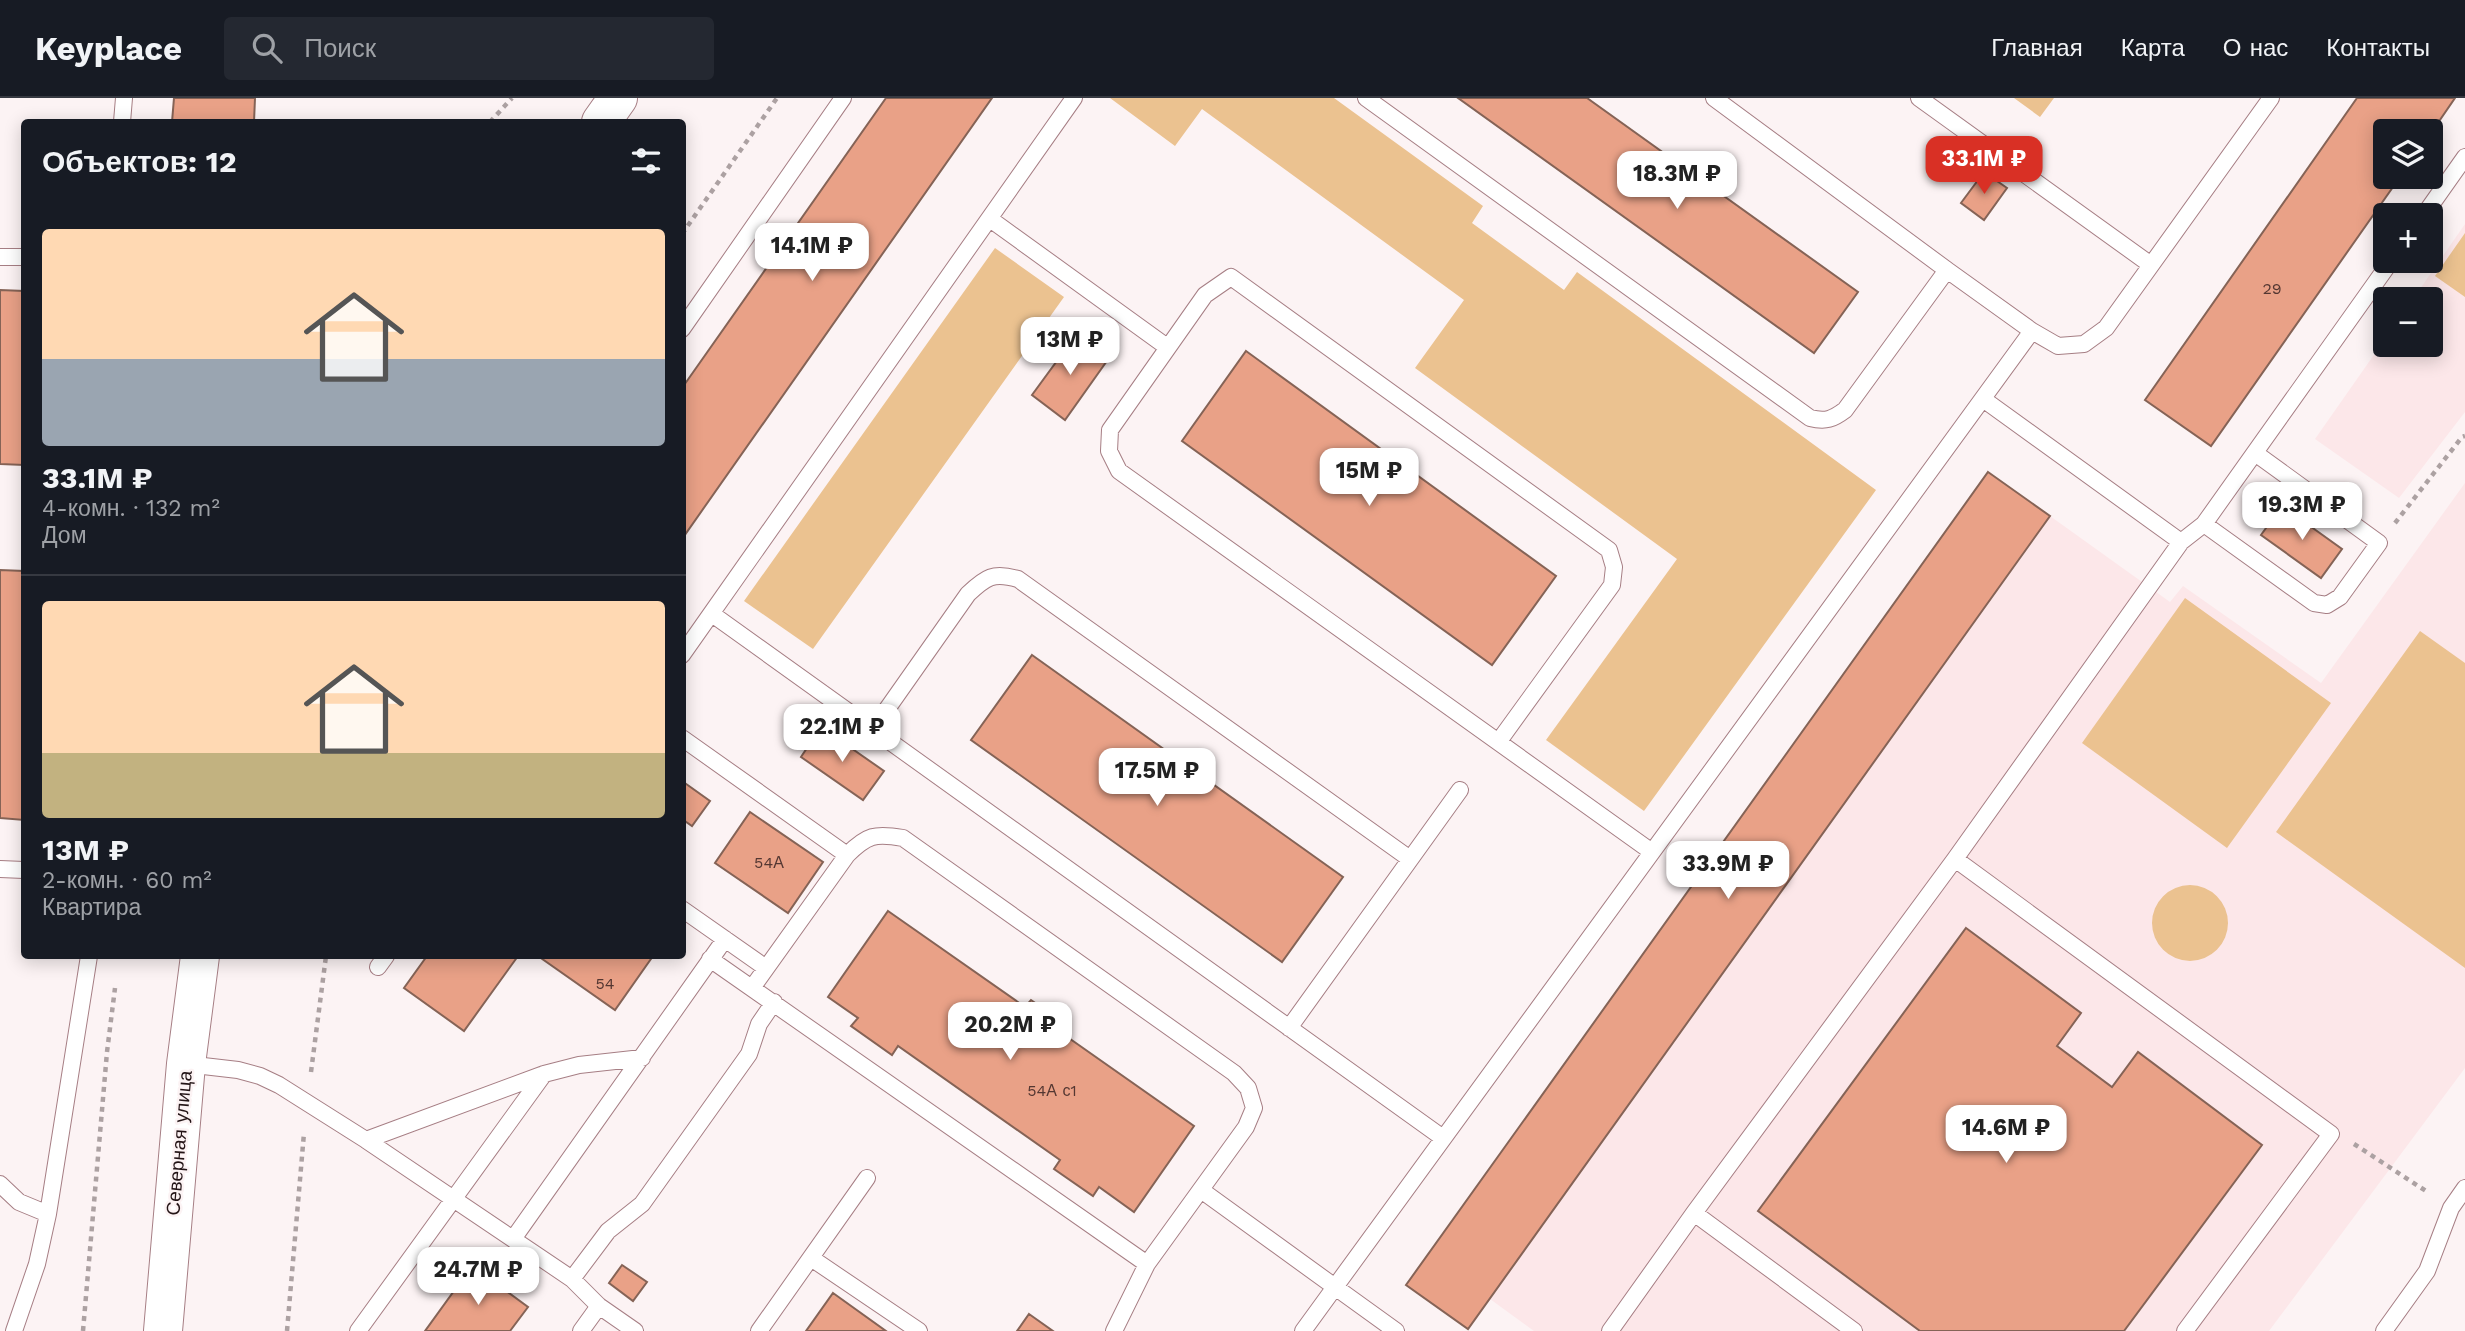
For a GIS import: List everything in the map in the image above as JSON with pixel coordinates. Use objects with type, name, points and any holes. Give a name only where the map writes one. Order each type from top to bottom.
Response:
[{"type":"main road","name":"Северная улица","points":[[163,1331],[186,1064],[200,959]]},
{"type":"lane","points":[[122,119],[124,98]]},
{"type":"lane","points":[[686,322],[843,98]]},
{"type":"lane","points":[[686,650],[1074,98]]},
{"type":"lane","points":[[1366,98],[1811,418],[1823,422],[1846,410],[1947,270]]},
{"type":"lane","points":[[1714,98],[1947,270],[2032,331],[2058,346],[2084,344],[2106,328],[2270,98]]},
{"type":"lane","points":[[1919,98],[2151,265]]},
{"type":"lane","points":[[2432,203],[2465,157]]},
{"type":"lane","points":[[990,219],[1167,346]]},
{"type":"lane","points":[[0,257],[21,257]]},
{"type":"lane","points":[[1610,1331],[1955,859],[2181,542],[2204,524],[2382,273]]},
{"type":"lane","points":[[1499,741],[1612,585],[1614,567],[1609,550],[1231,277],[1205,295],[1110,430],[1109,451],[1119,471],[1652,852]]},
{"type":"lane","points":[[1303,1331],[2032,331]]},
{"type":"lane","points":[[1983,400],[2181,542]]},
{"type":"lane","points":[[2204,524],[2314,603],[2326,605],[2340,597],[2379,543],[2255,453]]},
{"type":"lane","points":[[873,729],[968,594],[984,579],[1001,575],[1018,579],[1409,859]]},
{"type":"lane","points":[[712,614],[1443,1138]]},
{"type":"lane","points":[[686,741],[847,855]]},
{"type":"lane","points":[[1289,1028],[1460,790]]},
{"type":"lane","points":[[752,988],[847,855],[862,839],[882,834],[903,838],[1234,1073],[1248,1088],[1254,1108],[1246,1127],[1147,1264],[1114,1331]]},
{"type":"lane","points":[[1955,859],[2331,1134],[2185,1331]]},
{"type":"lane","points":[[0,869],[21,870]]},
{"type":"lane","points":[[686,912],[766,968]]},
{"type":"lane","points":[[513,1239],[725,939]]},
{"type":"lane","points":[[14,1331],[37,1264],[48,1214],[89,959]]},
{"type":"lane","points":[[710,959],[1147,1264]]},
{"type":"lane","points":[[572,1279],[608,1231],[642,1204],[749,1054],[759,1024],[775,1003]]},
{"type":"lane","points":[[366,1140],[544,1074],[579,1065],[642,1058]]},
{"type":"lane","points":[[186,1064],[238,1070],[260,1076],[307,1102],[572,1279],[599,1306],[635,1331]]},
{"type":"lane","points":[[358,1331],[544,1074]]},
{"type":"lane","points":[[759,1331],[867,1178]]},
{"type":"lane","points":[[0,1184],[19,1202],[48,1214]]},
{"type":"lane","points":[[2384,1331],[2427,1271],[2451,1208],[2465,1188]]},
{"type":"lane","points":[[1200,1190],[1396,1331]]},
{"type":"lane","points":[[1694,1213],[1854,1331]]},
{"type":"lane","points":[[811,1258],[919,1331]]},
{"type":"lane","points":[[581,1331],[599,1306]]},
{"type":"path","points":[[493,119],[512,98]]},
{"type":"path","points":[[686,228],[777,98]]},
{"type":"path","points":[[2379,543],[2465,436]]},
{"type":"path","points":[[287,1331],[307,1102],[326,959]]},
{"type":"path","points":[[83,1331],[115,983]]},
{"type":"path","points":[[2331,1134],[2349,1141],[2451,1208]]},
{"type":"shaded area","points":[[1110,98],[1334,98],[1483,206],[1472,223],[1564,290],[1577,272],[1876,490],[1644,811],[1546,740],[1677,559],[1415,368],[1464,300],[1202,109],[1175,146]]},
{"type":"shaded area","points":[[2014,98],[2054,98],[2040,117]]},
{"type":"shaded area","points":[[2465,224],[2465,412],[2399,498],[2315,439],[2373,356],[2443,357],[2443,287],[2421,287],[2431,273],[2443,273],[2443,256]]},
{"type":"shaded area","points":[[2465,233],[2465,297],[2435,276],[2443,273],[2443,265]]},
{"type":"shaded area","points":[[995,248],[1064,297],[813,649],[744,601]]},
{"type":"shaded area","points":[[2465,483],[2465,1068],[2269,1331],[1534,1331],[1490,1299],[2050,516],[2170,602],[2183,586],[2321,683]]},
{"type":"shaded area","points":[[2185,598],[2331,703],[2227,848],[2082,743]]},
{"type":"shaded area","points":[[2420,631],[2465,663],[2465,968],[2276,832]]},
{"type":"shaded area","points":[[2190,885],[2205,888],[2217,896],[2225,908],[2228,923],[2225,938],[2217,950],[2205,958],[2190,961],[2175,958],[2163,950],[2155,938],[2152,923],[2155,908],[2163,896],[2175,888]]},
{"type":"building","points":[[174,98],[255,98],[254,119],[172,119]]},
{"type":"building","points":[[886,98],[992,98],[686,533],[686,382]]},
{"type":"building","points":[[1458,98],[1587,98],[1858,292],[1814,353]]},
{"type":"building","points":[[2357,98],[2455,98],[2441,119],[2373,119],[2373,189],[2392,189],[2382,203],[2373,203],[2373,215],[2211,446],[2145,400]]},
{"type":"building","points":[[1984,172],[2007,188],[1984,220],[1961,203]]},
{"type":"building","points":[[0,290],[21,291],[21,465],[0,464]]},
{"type":"building","points":[[1076,335],[1109,358],[1065,420],[1032,395]]},
{"type":"building","points":[[1246,351],[1556,576],[1492,665],[1182,441]]},
{"type":"building","points":[[1988,472],[2050,516],[1468,1329],[1406,1285]]},
{"type":"building","points":[[2282,506],[2342,549],[2321,578],[2261,535]]},
{"type":"building","points":[[0,570],[21,571],[21,820],[0,818]]},
{"type":"building","points":[[1032,655],[1343,877],[1282,962],[971,740]]},
{"type":"building","points":[[821,727],[884,771],[863,800],[801,757]]},
{"type":"building","points":[[686,784],[710,801],[692,826],[686,822]]},
{"type":"building","points":[[750,812],[823,862],[788,913],[715,863]]},
{"type":"building","points":[[888,911],[1025,1007],[1031,1000],[1061,1021],[1056,1029],[1194,1126],[1134,1212],[1099,1187],[1093,1196],[1054,1169],[1060,1160],[898,1046],[892,1055],[851,1026],[858,1018],[828,997]]},
{"type":"building","points":[[1966,928],[2081,1013],[2057,1046],[2112,1087],[2138,1052],[2262,1145],[2124,1331],[1920,1331],[1758,1211]]},
{"type":"building","points":[[425,959],[516,959],[464,1031],[404,988]]},
{"type":"building","points":[[542,959],[651,959],[615,1010]]},
{"type":"building","points":[[622,1265],[647,1282],[633,1301],[609,1283]]},
{"type":"building","points":[[472,1266],[528,1307],[510,1331],[425,1331]]},
{"type":"building","points":[[833,1293],[886,1331],[806,1331]]},
{"type":"building","points":[[1029,1314],[1053,1331],[1017,1331]]}]
